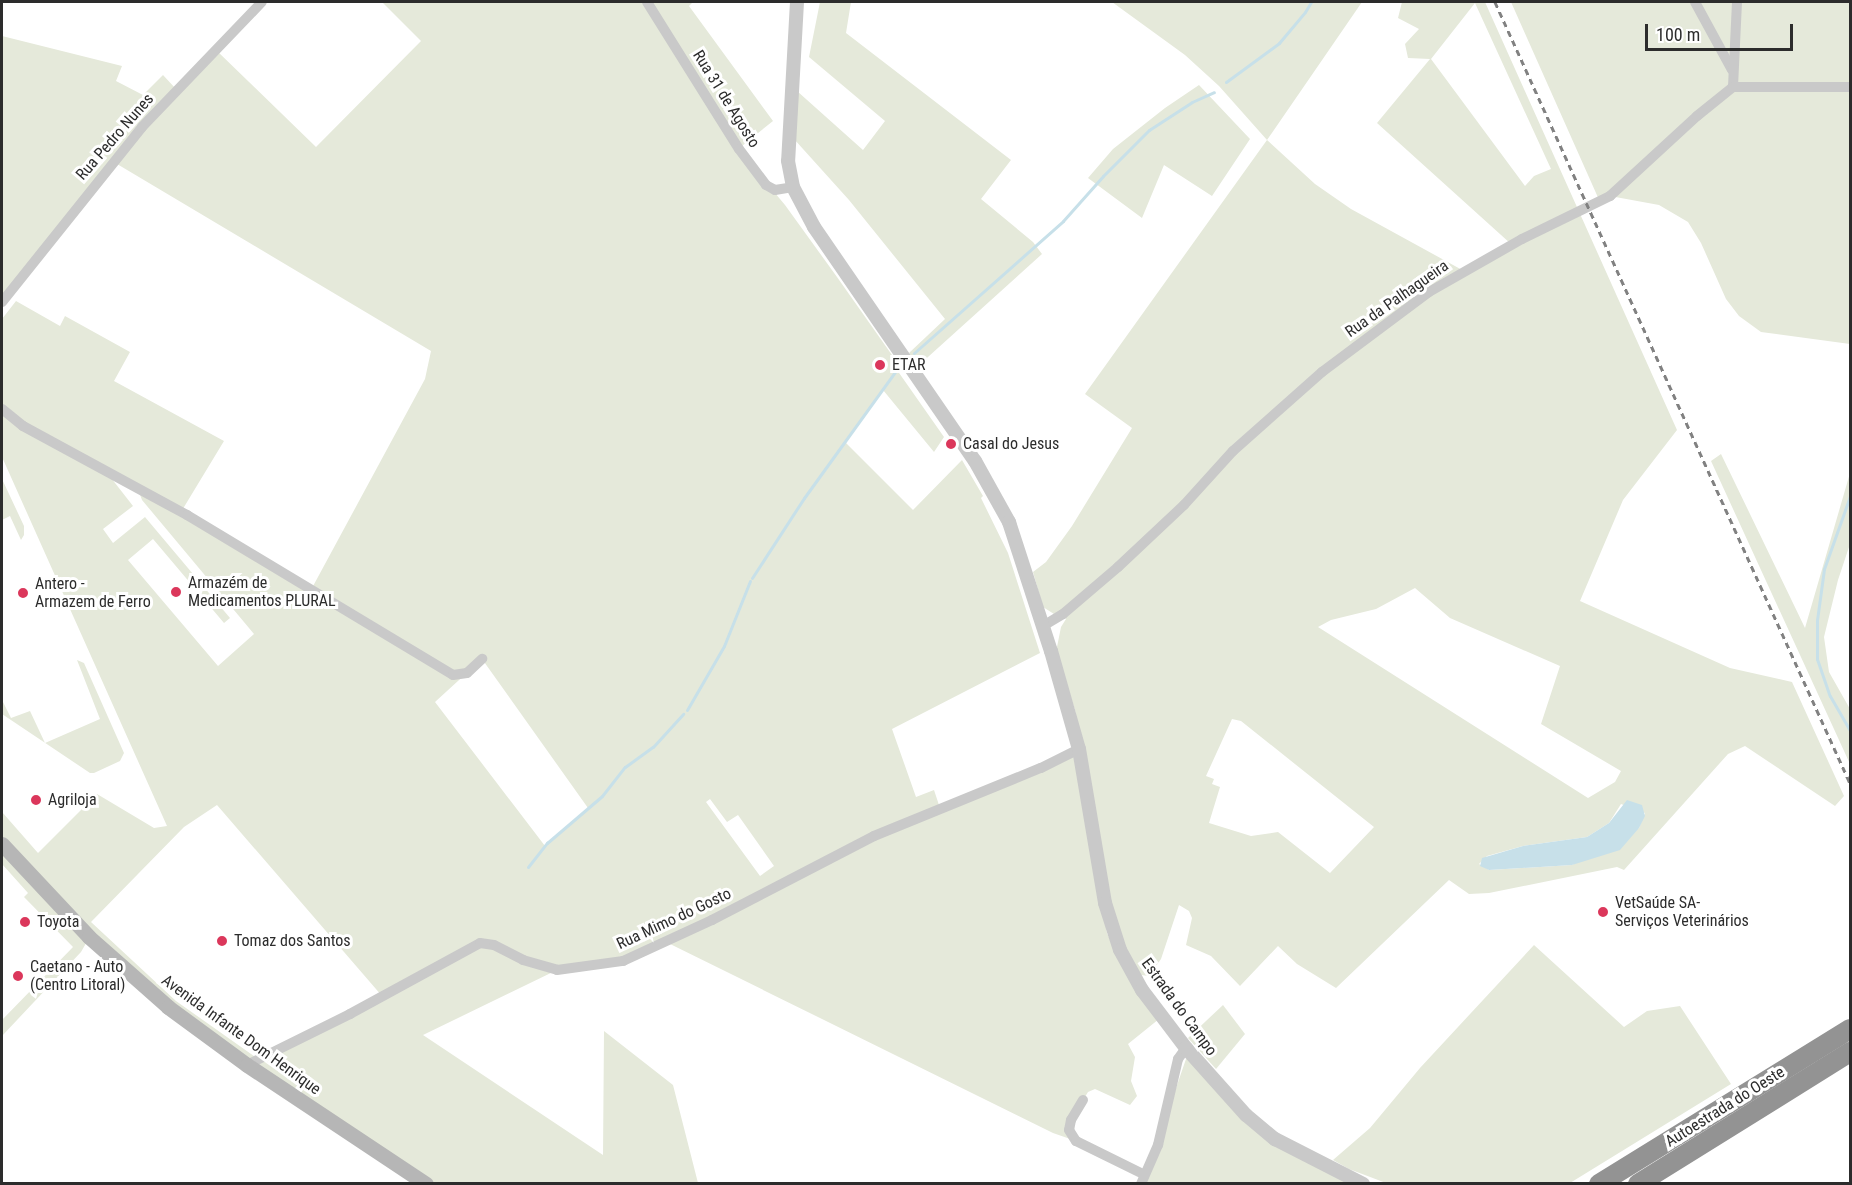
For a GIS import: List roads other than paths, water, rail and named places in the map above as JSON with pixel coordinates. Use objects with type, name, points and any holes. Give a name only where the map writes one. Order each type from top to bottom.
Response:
[{"type":"highway","name":"Autoestrada do Oeste","points":[[1599,1184],[1851,1029]]},
{"type":"highway","name":"Autoestrada do Oeste","points":[[1638,1184],[1851,1052]]},
{"type":"main road","name":"Avenida Infante Dom Henrique","points":[[2,844],[108,955],[168,1007],[247,1065],[426,1184]]},
{"type":"street","name":"Rua Pedro Nunes","points":[[2,302],[141,127],[262,2]]},
{"type":"street","name":"Rua 31 de Agosto","points":[[647,2],[743,155],[766,185],[775,190],[793,187]]},
{"type":"street","name":"Estrada do Campo","points":[[797,2],[788,161],[793,187],[814,227],[987,481],[1009,522],[1080,749],[1105,903],[1114,937],[1142,990],[1186,1048],[1235,1104],[1275,1139],[1363,1184]]},
{"type":"street","points":[[1695,2],[1732,71]]},
{"type":"street","points":[[1737,2],[1732,71],[1734,87],[1851,87]]},
{"type":"street","name":"Rua da Palhagueira","points":[[1043,626],[1063,614],[1118,567],[1184,505],[1233,451],[1322,372],[1429,292],[1522,238],[1610,196],[1688,123],[1734,87]]},
{"type":"street","points":[[2,409],[22,426],[187,515],[453,675],[467,673],[482,659]]},
{"type":"street","name":"Rua Mimo do Gosto","points":[[247,1065],[350,1014],[480,943],[494,945],[523,960],[557,970],[624,961],[712,920],[874,836],[1041,768],[1080,749]]},
{"type":"street","points":[[1083,1100],[1071,1120],[1069,1130],[1076,1141],[1142,1179],[1156,1149],[1178,1059],[1186,1048]]},
{"type":"water","points":[[1627,800],[1642,805],[1645,816],[1639,828],[1620,850],[1572,865],[1489,870],[1480,866],[1482,858],[1523,846],[1587,837],[1609,823]]},
{"type":"waterway","points":[[1226,82],[1279,43],[1311,2]]},
{"type":"waterway","points":[[914,353],[1063,221],[1103,176],[1149,130],[1192,102],[1214,92]]},
{"type":"waterway","points":[[752,578],[804,498],[897,369]]},
{"type":"waterway","points":[[1850,496],[1824,569],[1817,620],[1817,659],[1830,696],[1850,730]]},
{"type":"waterway","points":[[687,710],[724,646],[750,581]]},
{"type":"waterway","points":[[528,867],[547,843],[602,796],[625,767],[653,747],[683,714]]},
{"type":"railway","points":[[1495,2],[1850,783]]},
{"type":"place","name":"ETAR","points":[[880,365]]},
{"type":"place","name":"Casal do Jesus","points":[[951,444]]},
{"type":"place","name":"Armazém de Medicamentos PLURAL","points":[[176,592]]},
{"type":"place","name":"Antero - Armazem de Ferro","points":[[23,593]]},
{"type":"place","name":"Agriloja","points":[[36,800]]},
{"type":"place","name":"VetSaúde SA- Serviços Veterinários","points":[[1603,912]]},
{"type":"place","name":"Toyota","points":[[25,922]]},
{"type":"place","name":"Tomaz dos Santos","points":[[222,941]]},
{"type":"place","name":"Caetano - Auto (Centro Litoral)","points":[[18,976]]}]
